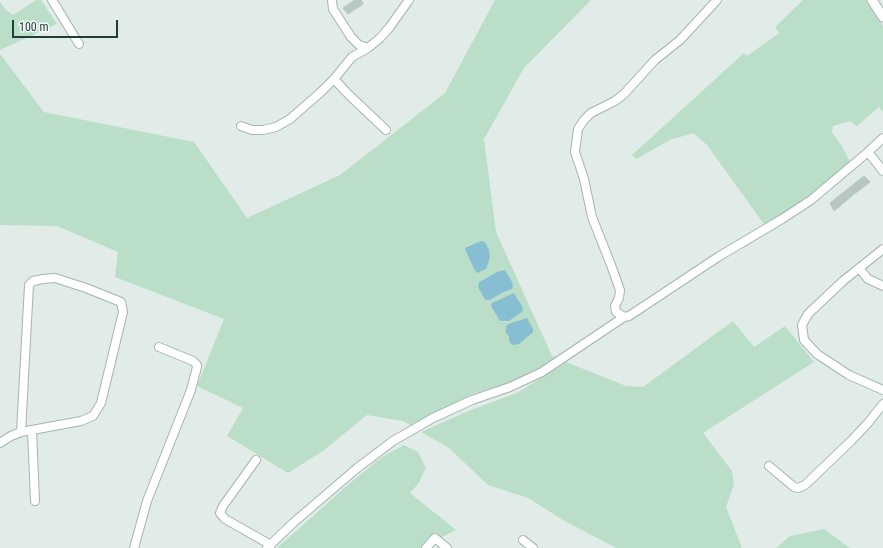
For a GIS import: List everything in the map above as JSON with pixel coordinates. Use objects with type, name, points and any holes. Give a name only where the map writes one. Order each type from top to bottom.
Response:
[{"type":"street","points":[[52,0],[79,44]]},
{"type":"street","points":[[332,0],[334,9],[351,37],[359,45],[368,48]]},
{"type":"street","points":[[241,126],[252,130],[264,130],[290,119],[334,79],[352,57],[368,48],[380,38],[409,0]]},
{"type":"street","points":[[624,317],[616,312],[615,306],[620,290],[612,265],[592,216],[584,179],[575,152],[578,129],[591,113],[615,101],[624,94],[655,60],[680,40],[716,0]]},
{"type":"street","points":[[872,0],[883,16]]},
{"type":"street","points":[[334,79],[386,130]]},
{"type":"street","points":[[256,460],[223,506],[220,513],[225,519],[269,546],[293,523],[356,469],[393,441],[433,418],[472,400],[510,387],[542,372],[624,317],[630,316],[718,256],[782,219],[811,200],[883,138]]},
{"type":"street","points":[[868,152],[883,170]]},
{"type":"street","points":[[883,249],[859,268],[808,314],[802,325],[804,340],[817,354],[849,375],[883,390]]},
{"type":"street","points":[[859,268],[868,279],[883,286]]},
{"type":"street","points":[[0,443],[21,432],[81,421],[93,416],[101,403],[123,312],[121,302],[86,288],[54,278],[33,281],[29,285],[21,432]]},
{"type":"street","points":[[134,548],[147,501],[191,390],[197,368],[195,363],[159,346]]},
{"type":"street","points":[[769,466],[794,487],[798,488],[805,485],[851,441],[883,404]]},
{"type":"street","points":[[32,430],[35,501]]},
{"type":"street","points":[[426,548],[434,538],[447,548]]},
{"type":"street","points":[[523,540],[533,548]]},
{"type":"green space","points":[[36,0],[41,0],[57,24],[0,50],[0,2],[5,9],[13,15]]},
{"type":"green space","points":[[495,0],[591,0],[524,68],[484,139],[496,232],[552,356],[556,357],[529,375],[510,383],[474,393],[410,425],[403,421],[367,415],[323,451],[288,473],[227,436],[243,408],[197,386],[224,319],[115,277],[118,252],[57,226],[0,225],[0,54],[44,112],[194,142],[247,218],[340,175],[445,93]],"holes":[[[485,242],[490,254],[465,249],[466,246]],[[505,270],[512,289],[490,300],[485,300],[478,287],[479,282],[499,271]],[[514,293],[522,306],[522,312],[509,321],[503,322]]]},
{"type":"green space","points":[[803,0],[866,0],[883,26],[883,112],[879,107],[857,126],[850,121],[833,126],[832,132],[842,146],[850,162],[829,182],[799,204],[764,224],[707,145],[693,133],[670,140],[636,159],[632,155],[744,53],[747,56],[779,33],[775,27]]},
{"type":"green space","points":[[733,321],[754,347],[785,326],[814,362],[703,433],[732,471],[734,484],[726,507],[742,548],[616,548],[563,520],[528,498],[488,485],[449,448],[421,432],[466,412],[519,392],[566,362],[626,386],[643,387]]},
{"type":"green space","points":[[404,445],[418,452],[426,468],[418,484],[410,493],[456,530],[440,538],[431,548],[277,548],[350,483],[382,457]]},
{"type":"green space","points":[[824,529],[850,548],[776,548],[790,536]]},
{"type":"water","points":[[481,241],[485,242],[489,250],[490,257],[486,269],[477,273],[465,249],[466,247]]},
{"type":"water","points":[[505,270],[512,282],[512,289],[490,300],[485,300],[478,287],[479,282],[499,271]]},
{"type":"water","points":[[514,293],[522,306],[522,312],[509,321],[500,321],[491,306],[492,303]]},
{"type":"water","points":[[527,318],[533,332],[519,344],[511,344],[509,336],[506,333],[506,326]]},
{"type":"building","points":[[355,0],[361,0],[363,4],[348,14],[343,8]]},
{"type":"building","points":[[864,176],[870,182],[834,211],[830,203]]}]
